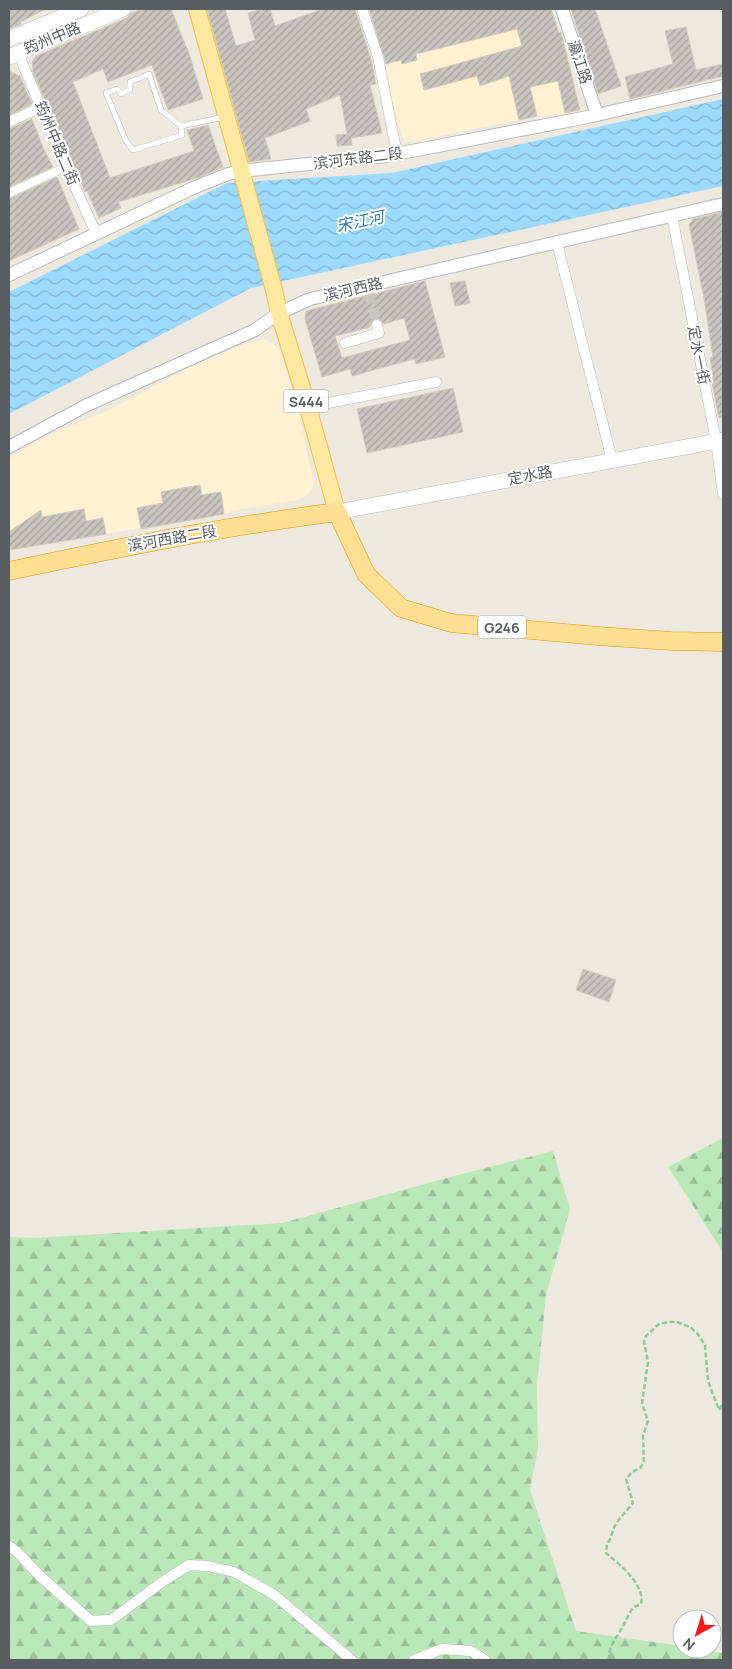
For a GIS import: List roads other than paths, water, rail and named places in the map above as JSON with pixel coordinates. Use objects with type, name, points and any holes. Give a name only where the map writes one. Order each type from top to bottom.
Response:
[{"type":"highway","name":"滨河西路二段","points":[[9,571],[119,548],[297,517],[337,512]]},
{"type":"highway","name":"G246","points":[[337,512],[366,574],[401,608],[451,623],[598,636],[723,642]]},
{"type":"main road","name":"筠州中路","points":[[9,39],[81,9]]},
{"type":"main road","name":"筠州中路","points":[[14,55],[123,9]]},
{"type":"main road","name":"S444","points":[[197,9],[279,313],[308,407],[337,512]]},
{"type":"main road","name":"定水路","points":[[337,512],[720,441]]},
{"type":"street","points":[[362,9],[378,57],[397,154]]},
{"type":"street","name":"瀛江路","points":[[562,9],[597,115]]},
{"type":"street","name":"筠州中路二街","points":[[14,55],[42,107],[66,167],[96,233]]},
{"type":"street","name":"滨河东路二段","points":[[9,275],[193,188],[228,174],[397,154],[597,115],[723,86]]},
{"type":"street","points":[[9,122],[42,107]]},
{"type":"street","points":[[9,193],[66,167]]},
{"type":"street","name":"滨河西路","points":[[9,447],[87,405],[255,330],[279,313],[310,299],[368,290],[723,204]]},
{"type":"street","name":"定水一街","points":[[672,216],[720,441],[723,494]]},
{"type":"street","points":[[557,243],[612,460]]},
{"type":"street","points":[[345,343],[379,333],[377,325]]},
{"type":"street","points":[[308,407],[436,382]]},
{"type":"street","points":[[9,1546],[17,1551],[35,1571],[91,1621],[110,1620],[189,1565],[208,1566],[234,1572],[273,1594],[352,1660]]},
{"type":"street","points":[[414,1660],[442,1649],[471,1651],[485,1660]]},
{"type":"lane","points":[[149,74],[162,110],[181,126],[182,135],[133,150],[126,141],[106,93],[117,89],[121,94],[130,89],[130,82],[149,74]]},
{"type":"lane","points":[[181,126],[227,116]]},
{"type":"water","name":"宋江河","points":[[723,99],[723,186],[251,288],[9,414],[9,292],[227,183],[392,173]]},
{"type":"tunnel","points":[[369,294],[377,325]]}]
